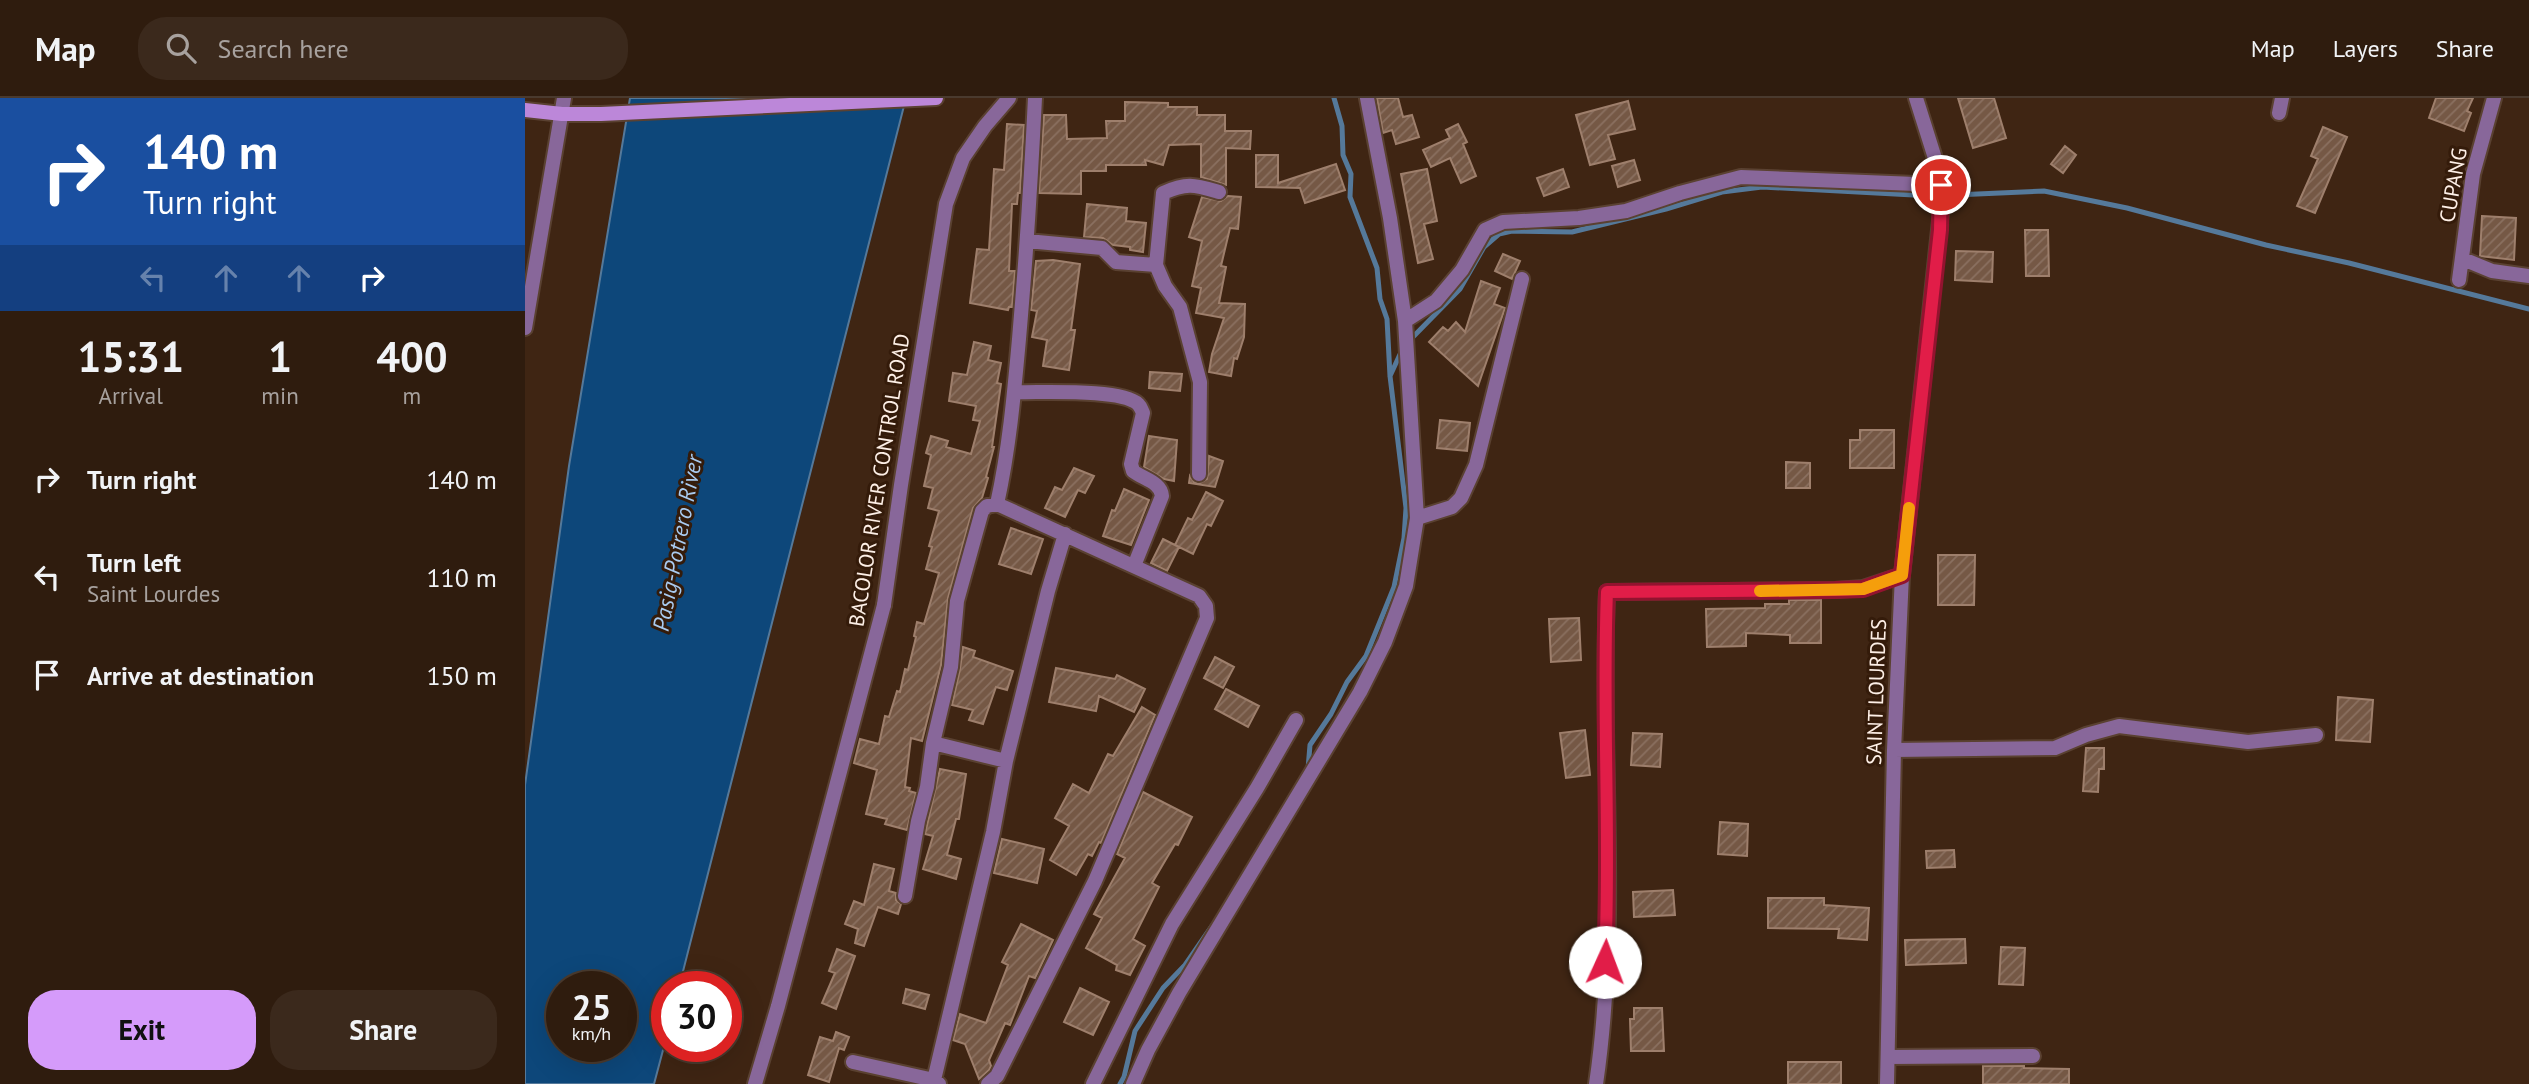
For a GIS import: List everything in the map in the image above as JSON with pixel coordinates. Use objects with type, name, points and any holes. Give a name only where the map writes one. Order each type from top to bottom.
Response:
[{"type":"main road","points":[[525,110],[601,114],[936,98]]},
{"type":"street","points":[[525,328],[564,98]]},
{"type":"street","name":"BACOLOR RIVER CONTROL ROAD","points":[[755,1084],[884,605],[946,204],[963,158],[1009,98]]},
{"type":"street","points":[[997,504],[1014,392],[1027,241],[1035,98]]},
{"type":"street","points":[[1133,1084],[1179,993],[1360,692],[1380,652],[1406,586],[1417,519],[1409,356],[1390,218],[1367,98]]},
{"type":"street","name":"SAINT LOURDES","points":[[1887,1084],[1894,750],[1902,575],[1941,206],[1939,171],[1916,98]]},
{"type":"street","name":"CUPANG","points":[[2459,280],[2473,174],[2494,98]]},
{"type":"street","points":[[1405,327],[1436,301],[1462,270],[1485,230],[1503,222],[1579,218],[1626,211],[1741,177],[1941,187]]},
{"type":"street","points":[[1199,474],[1200,383],[1180,307],[1165,286],[1156,265],[1163,193],[1190,184],[1219,192]]},
{"type":"street","points":[[1027,241],[1102,248],[1116,262],[1156,265]]},
{"type":"street","points":[[2463,259],[2492,271],[2529,276]]},
{"type":"street","points":[[1417,519],[1452,507],[1461,498],[1476,465],[1522,279]]},
{"type":"street","points":[[1014,392],[1100,393],[1136,402],[1140,407],[1143,413],[1131,464],[1133,471],[1162,489],[1162,496],[1134,566]]},
{"type":"street","points":[[905,896],[933,744],[951,667],[957,601],[977,521],[982,511],[987,506],[997,504],[1199,596],[1206,606],[1207,618],[1095,881],[1024,1027],[997,1076],[988,1084]]},
{"type":"street","points":[[853,1062],[937,1082],[993,832],[1006,761],[1048,590],[1065,534]]},
{"type":"street","points":[[1597,1084],[1602,1045],[1608,907],[1605,692],[1607,592],[1863,589],[1902,575]]},
{"type":"street","points":[[1093,1084],[1172,924],[1296,720]]},
{"type":"street","points":[[1894,750],[2055,748],[2086,735],[2119,726],[2248,742],[2316,735]]},
{"type":"street","points":[[933,744],[1006,761]]},
{"type":"street","points":[[1888,1057],[2033,1056]]},
{"type":"water","name":"Pasig-Potrero River","points":[[630,98],[906,98],[683,971],[651,971],[651,1062],[660,1062],[654,1084],[525,1084],[525,785],[569,466]]},
{"type":"building","points":[[1377,98],[1398,98],[1403,117],[1412,115],[1419,137],[1396,144],[1392,130],[1383,133]]},
{"type":"building","points":[[1958,98],[1994,98],[2006,138],[1973,148]]},
{"type":"building","points":[[2436,98],[2473,98],[2467,111],[2471,113],[2464,131],[2429,118]]},
{"type":"building","points":[[1628,101],[1635,129],[1608,135],[1615,159],[1590,165],[1576,115]]},
{"type":"building","points":[[1125,102],[1168,103],[1168,107],[1197,107],[1197,115],[1225,115],[1225,131],[1251,131],[1250,149],[1226,148],[1226,185],[1201,177],[1201,144],[1169,145],[1163,165],[1145,160],[1146,165],[1106,165],[1106,171],[1081,171],[1081,194],[1039,193],[1044,115],[1066,115],[1067,139],[1107,138],[1106,121],[1125,121]]},
{"type":"building","points":[[1007,124],[1024,125],[1020,193],[1017,204],[1012,204],[1009,271],[1015,271],[1012,307],[1008,310],[970,303],[977,249],[989,250],[994,169],[1004,170]]},
{"type":"building","points":[[1458,124],[1467,142],[1463,144],[1476,176],[1461,183],[1450,158],[1431,167],[1423,150],[1450,138],[1446,130]]},
{"type":"building","points":[[2323,127],[2347,137],[2315,213],[2297,206],[2318,159],[2311,156]]},
{"type":"building","points":[[2065,146],[2076,155],[2063,173],[2051,164]]},
{"type":"building","points":[[1256,155],[1278,155],[1278,183],[1336,164],[1345,190],[1305,203],[1300,188],[1256,187]]},
{"type":"building","points":[[1634,160],[1640,180],[1618,187],[1612,166]]},
{"type":"building","points":[[1427,169],[1437,221],[1424,224],[1433,259],[1418,263],[1401,174]]},
{"type":"building","points":[[1563,169],[1569,187],[1544,196],[1537,178]]},
{"type":"building","points":[[1228,196],[1241,197],[1238,229],[1230,228],[1221,266],[1226,267],[1219,303],[1245,304],[1244,337],[1237,359],[1234,358],[1231,376],[1209,372],[1224,318],[1196,313],[1201,288],[1192,286],[1202,241],[1189,237],[1202,197],[1221,201]]},
{"type":"building","points":[[1087,204],[1127,208],[1126,221],[1146,223],[1143,252],[1113,245],[1103,238],[1084,237]]},
{"type":"building","points":[[2482,216],[2516,218],[2514,260],[2480,256]]},
{"type":"building","points":[[2025,230],[2048,230],[2049,276],[2026,276]]},
{"type":"building","points":[[1956,251],[1993,252],[1992,282],[1955,280]]},
{"type":"building","points":[[1503,254],[1520,261],[1512,279],[1495,271]]},
{"type":"building","points":[[1053,260],[1080,264],[1071,330],[1075,330],[1069,370],[1043,366],[1047,340],[1032,337],[1037,311],[1031,310],[1036,261]]},
{"type":"building","points":[[1481,281],[1500,288],[1494,304],[1505,308],[1478,386],[1429,342],[1443,327],[1448,331],[1456,322],[1465,332]]},
{"type":"building","points":[[974,342],[991,346],[988,360],[1001,363],[997,383],[1001,384],[994,447],[982,498],[973,508],[948,598],[941,665],[922,741],[911,738],[905,787],[916,793],[907,830],[885,824],[887,819],[866,814],[877,770],[854,763],[860,739],[879,744],[885,716],[889,717],[897,691],[900,692],[905,669],[908,670],[917,622],[924,624],[939,573],[926,569],[932,547],[929,546],[939,511],[928,508],[933,488],[924,486],[931,455],[926,453],[931,436],[948,441],[946,447],[971,454],[980,421],[973,420],[976,406],[949,401],[953,373],[967,375]]},
{"type":"building","points":[[1150,372],[1182,374],[1180,391],[1149,388]]},
{"type":"building","points":[[1440,420],[1470,423],[1467,451],[1437,448]]},
{"type":"building","points":[[1860,430],[1894,430],[1894,468],[1850,468],[1850,440],[1860,440]]},
{"type":"building","points":[[1149,436],[1177,440],[1174,481],[1164,479],[1144,467]]},
{"type":"building","points":[[1209,456],[1223,461],[1215,487],[1189,483],[1190,476],[1198,484],[1207,479]]},
{"type":"building","points":[[1786,462],[1810,463],[1810,488],[1786,488]]},
{"type":"building","points":[[1074,468],[1094,476],[1085,493],[1078,490],[1065,517],[1045,508],[1055,487],[1062,490]]},
{"type":"building","points":[[1124,489],[1149,500],[1131,545],[1103,536],[1112,510],[1115,511]]},
{"type":"building","points":[[1206,492],[1223,501],[1211,526],[1207,524],[1193,554],[1175,545],[1188,518],[1192,520]]},
{"type":"building","points":[[1011,528],[1043,539],[1031,574],[999,564]]},
{"type":"building","points":[[1163,539],[1179,547],[1167,571],[1151,563]]},
{"type":"building","points":[[1938,555],[1975,555],[1974,605],[1938,605]]},
{"type":"building","points":[[1789,600],[1821,600],[1821,643],[1790,643],[1790,635],[1746,633],[1746,646],[1707,647],[1706,609],[1765,608],[1765,604],[1789,604]]},
{"type":"building","points":[[1579,618],[1581,660],[1551,662],[1549,619]]},
{"type":"building","points":[[963,647],[975,651],[973,657],[1013,671],[1007,690],[996,687],[983,724],[969,720],[973,710],[952,705]]},
{"type":"building","points":[[1215,657],[1234,667],[1223,688],[1204,678]]},
{"type":"building","points":[[1056,668],[1115,679],[1117,675],[1145,689],[1134,712],[1099,696],[1096,711],[1049,702]]},
{"type":"building","points":[[1226,689],[1259,706],[1248,727],[1215,709]]},
{"type":"building","points":[[2338,697],[2373,700],[2370,742],[2336,740]]},
{"type":"building","points":[[1142,707],[1155,715],[1101,843],[1099,842],[1092,856],[1088,854],[1076,875],[1050,860],[1069,826],[1055,818],[1073,784],[1089,793],[1108,754],[1113,756]]},
{"type":"building","points":[[1585,730],[1590,775],[1566,778],[1560,733]]},
{"type":"building","points":[[1633,733],[1662,734],[1660,767],[1631,765]]},
{"type":"building","points":[[2086,748],[2104,748],[2104,769],[2099,769],[2098,792],[2083,791]]},
{"type":"building","points":[[940,769],[966,774],[959,819],[956,819],[947,855],[961,859],[956,879],[923,869],[933,836],[925,834]]},
{"type":"building","points":[[1143,792],[1192,817],[1178,845],[1175,844],[1152,883],[1159,887],[1133,939],[1145,946],[1130,975],[1116,970],[1117,965],[1086,948],[1102,918],[1094,914],[1125,858],[1117,854]]},
{"type":"building","points":[[1720,822],[1748,824],[1747,856],[1718,854]]},
{"type":"building","points":[[1002,839],[1044,849],[1037,883],[994,873]]},
{"type":"building","points":[[1954,850],[1955,867],[1927,868],[1926,851]]},
{"type":"building","points":[[874,864],[894,869],[889,891],[896,893],[896,900],[901,904],[898,914],[878,907],[864,946],[855,943],[858,929],[845,924],[854,901],[864,905]]},
{"type":"building","points":[[1673,890],[1675,915],[1634,917],[1633,892]]},
{"type":"building","points":[[1768,898],[1824,898],[1824,905],[1869,908],[1867,940],[1838,938],[1839,929],[1768,928]]},
{"type":"building","points":[[1021,924],[1053,940],[1035,978],[1029,976],[1010,1025],[1005,1023],[989,1060],[989,1070],[979,1079],[965,1044],[953,1040],[960,1014],[986,1023],[1008,965],[1002,962]]},
{"type":"building","points":[[1965,939],[1966,963],[1906,965],[1905,940]]},
{"type":"building","points":[[2001,947],[2025,948],[2023,985],[1999,984]]},
{"type":"building","points":[[837,949],[855,956],[836,1009],[822,1003],[835,973],[829,971]]},
{"type":"building","points":[[1080,988],[1109,1002],[1093,1035],[1064,1022]]},
{"type":"building","points":[[906,989],[929,995],[925,1009],[903,1003]]},
{"type":"building","points":[[1634,1008],[1662,1008],[1664,1051],[1631,1051],[1630,1019],[1634,1019]]},
{"type":"building","points":[[836,1032],[849,1037],[844,1050],[839,1048],[829,1082],[808,1075],[820,1037],[833,1041]]},
{"type":"building","points":[[1788,1062],[1841,1062],[1841,1084],[1788,1084]]},
{"type":"building","points":[[1983,1066],[2069,1069],[2069,1084],[1983,1084]]},
{"type":"waterway","points":[[1308,769],[1310,745],[1331,714],[1347,682],[1366,656],[1394,587],[1404,538],[1406,508],[1390,376],[1387,319],[1380,299],[1377,268],[1350,197],[1351,174],[1343,155],[1342,126],[1334,98]]},
{"type":"waterway","points":[[1410,340],[1460,289],[1484,247],[1499,234],[1512,231],[1572,232],[1722,192],[1762,187],[1932,196],[2044,191],[2127,208],[2529,309]]},
{"type":"waterway","points":[[1390,376],[1402,350]]},
{"type":"waterway","points":[[1120,1084],[1135,1031],[1163,988],[1185,965],[1212,926]]},
{"type":"slow traffic","points":[[1760,591],[1863,589],[1902,575],[1909,508]]},
{"type":"route","points":[[1605,962],[1608,907],[1605,692],[1607,592],[1863,589],[1902,575],[1940,230],[1941,185]]}]
